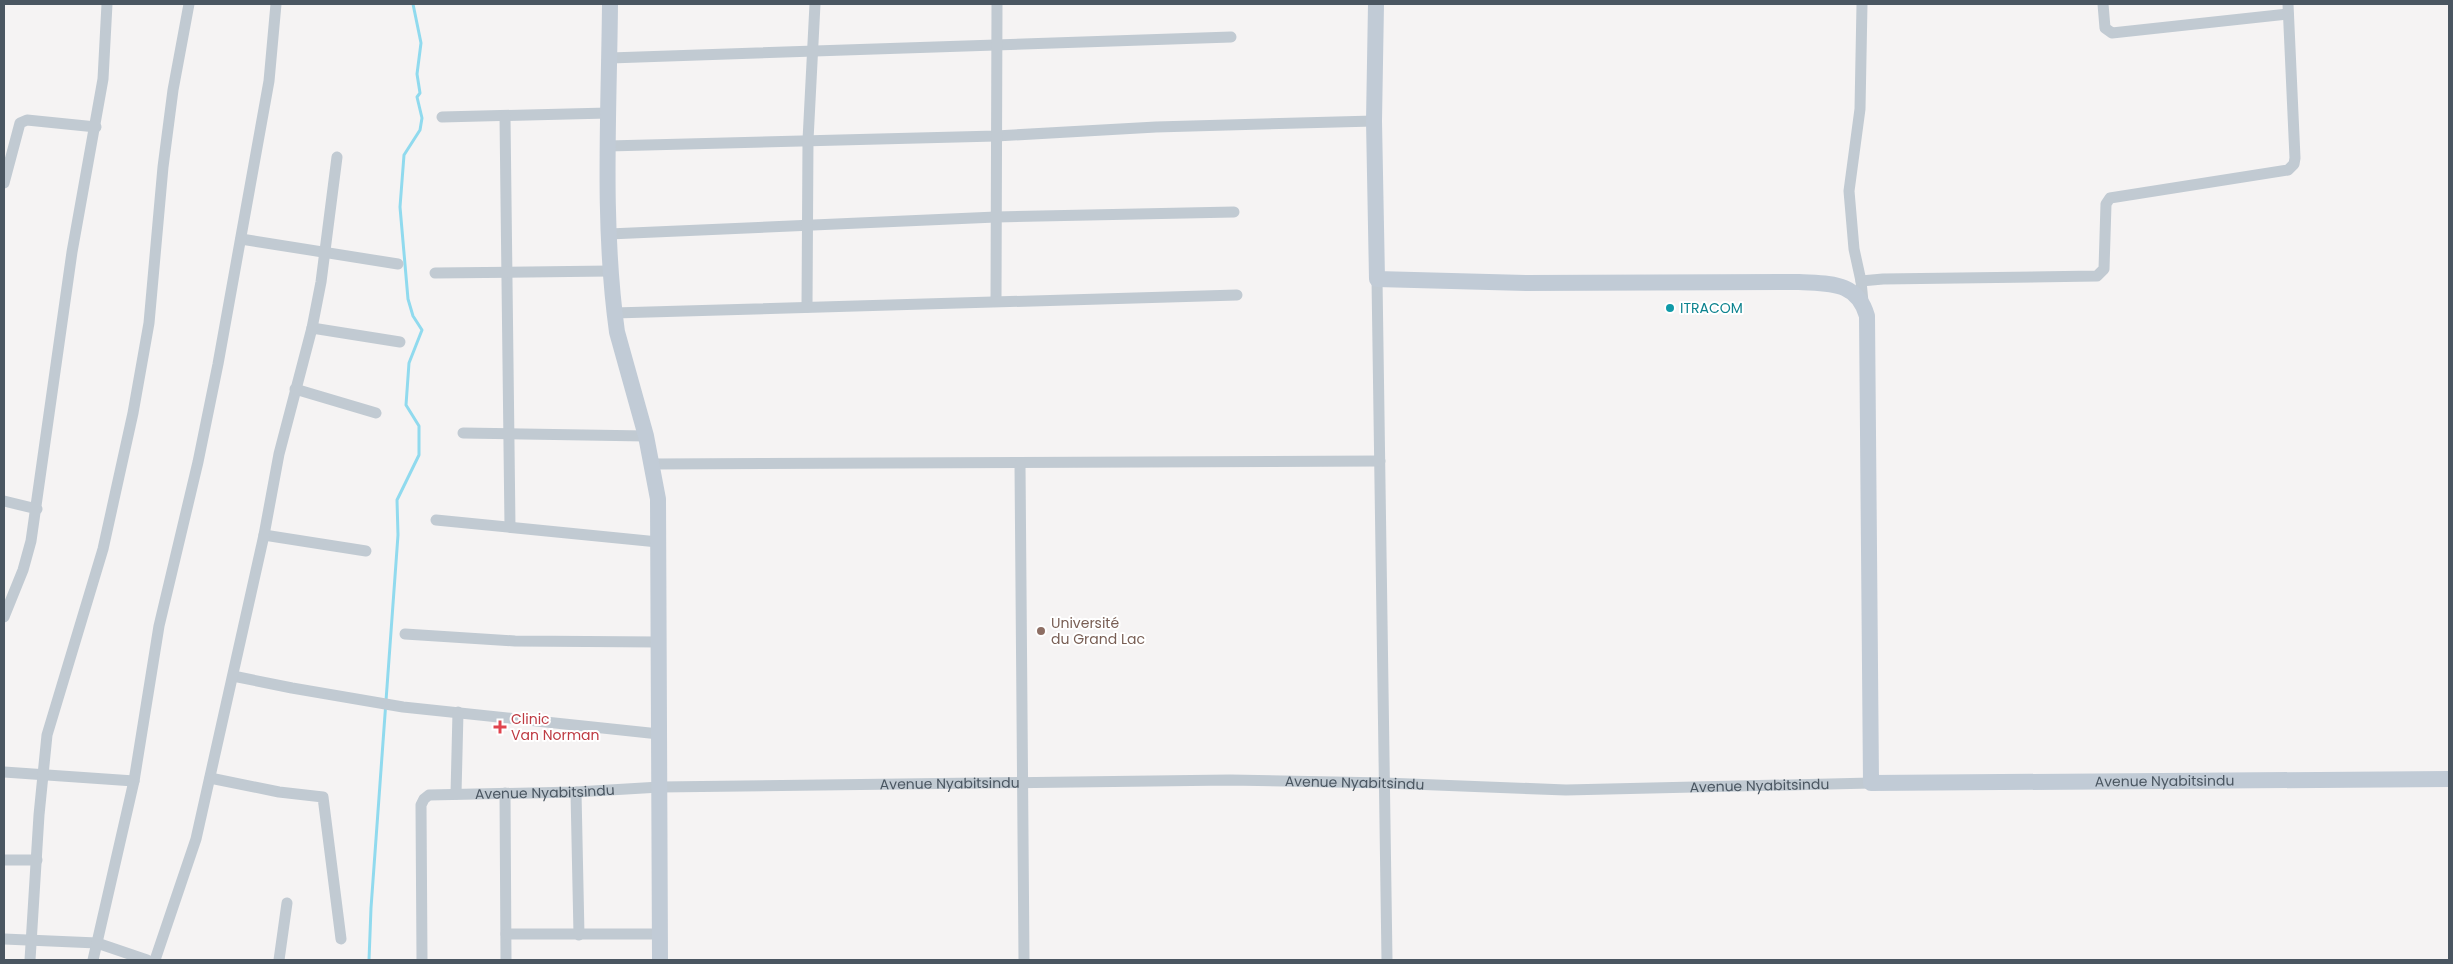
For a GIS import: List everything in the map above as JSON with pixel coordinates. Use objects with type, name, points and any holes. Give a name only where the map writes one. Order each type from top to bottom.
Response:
[{"type":"street","points":[[4,617],[23,570],[37,509],[70,260],[96,127],[103,79],[107,4]]},
{"type":"street","points":[[30,960],[47,735],[103,549],[133,413],[149,323],[163,167],[172,100],[189,4]]},
{"type":"street","points":[[94,960],[134,781],[159,626],[198,462],[241,239],[268,81],[276,4]]},
{"type":"street","points":[[610,4],[608,113],[609,234],[614,313],[617,332],[653,464],[658,499],[660,960]]},
{"type":"street","points":[[807,307],[808,140],[815,4]]},
{"type":"street","points":[[996,301],[997,4]]},
{"type":"street","points":[[1376,4],[1374,121],[1386,783],[1387,960]]},
{"type":"street","points":[[1862,4],[1860,109],[1849,191],[1854,249],[1867,316],[1871,782]]},
{"type":"street","points":[[1861,282],[1883,279],[2097,276],[2104,269],[2106,204],[2110,198],[2288,170],[2294,164],[2288,9],[2112,33],[2105,28],[2102,4]]},
{"type":"street","points":[[610,58],[812,53],[997,44],[1230,37]]},
{"type":"street","points":[[442,117],[505,117],[608,113]]},
{"type":"street","points":[[505,117],[510,527]]},
{"type":"street","points":[[4,183],[20,123],[27,120],[96,127]]},
{"type":"street","points":[[608,146],[996,136],[1156,127],[1374,121]]},
{"type":"street","points":[[156,960],[196,839],[264,535],[279,454],[312,328],[321,282],[337,157]]},
{"type":"street","points":[[609,234],[996,218],[1234,212]]},
{"type":"street","points":[[241,239],[398,264]]},
{"type":"street","points":[[436,274],[610,271]]},
{"type":"street","points":[[1377,279],[1526,283],[1799,282],[1842,286],[1863,302]]},
{"type":"street","points":[[614,313],[1237,295]]},
{"type":"street","points":[[312,328],[400,342]]},
{"type":"street","points":[[295,389],[376,413]]},
{"type":"street","points":[[463,433],[646,436]]},
{"type":"street","points":[[653,464],[1020,464],[1380,461]]},
{"type":"street","points":[[1020,464],[1024,960]]},
{"type":"street","points":[[4,501],[37,509]]},
{"type":"street","points":[[436,520],[658,542]]},
{"type":"street","points":[[264,535],[366,551]]},
{"type":"street","points":[[405,634],[515,641],[658,642]]},
{"type":"street","points":[[233,676],[403,708],[458,712],[659,734]]},
{"type":"street","points":[[456,794],[458,712]]},
{"type":"street","points":[[4,772],[134,781]]},
{"type":"street","points":[[210,778],[279,792],[324,796],[341,939]]},
{"type":"street","name":"Avenue Nyabitsindu","points":[[422,960],[421,805],[424,798],[429,795],[576,792],[660,787],[1230,780],[1386,783],[1566,790],[1871,782],[2449,779]]},
{"type":"street","points":[[576,792],[579,935]]},
{"type":"street","points":[[505,793],[506,960]]},
{"type":"street","points":[[4,860],[37,860]]},
{"type":"street","points":[[279,960],[287,903]]},
{"type":"street","points":[[506,934],[660,934]]},
{"type":"street","points":[[4,939],[98,943],[146,960]]},
{"type":"waterway","points":[[369,960],[371,908],[398,535],[397,500],[419,455],[419,426],[406,405],[409,363],[422,330],[413,316],[408,299],[400,207],[404,155],[420,130],[422,118],[417,97],[420,93],[417,74],[421,43],[413,4]]},
{"type":"place","name":"ITRACOM","points":[[1670,308]]},
{"type":"place","name":"Université du Grand Lac","points":[[1041,631]]},
{"type":"place","name":"Clinic Van Norman","points":[[500,727]]}]
